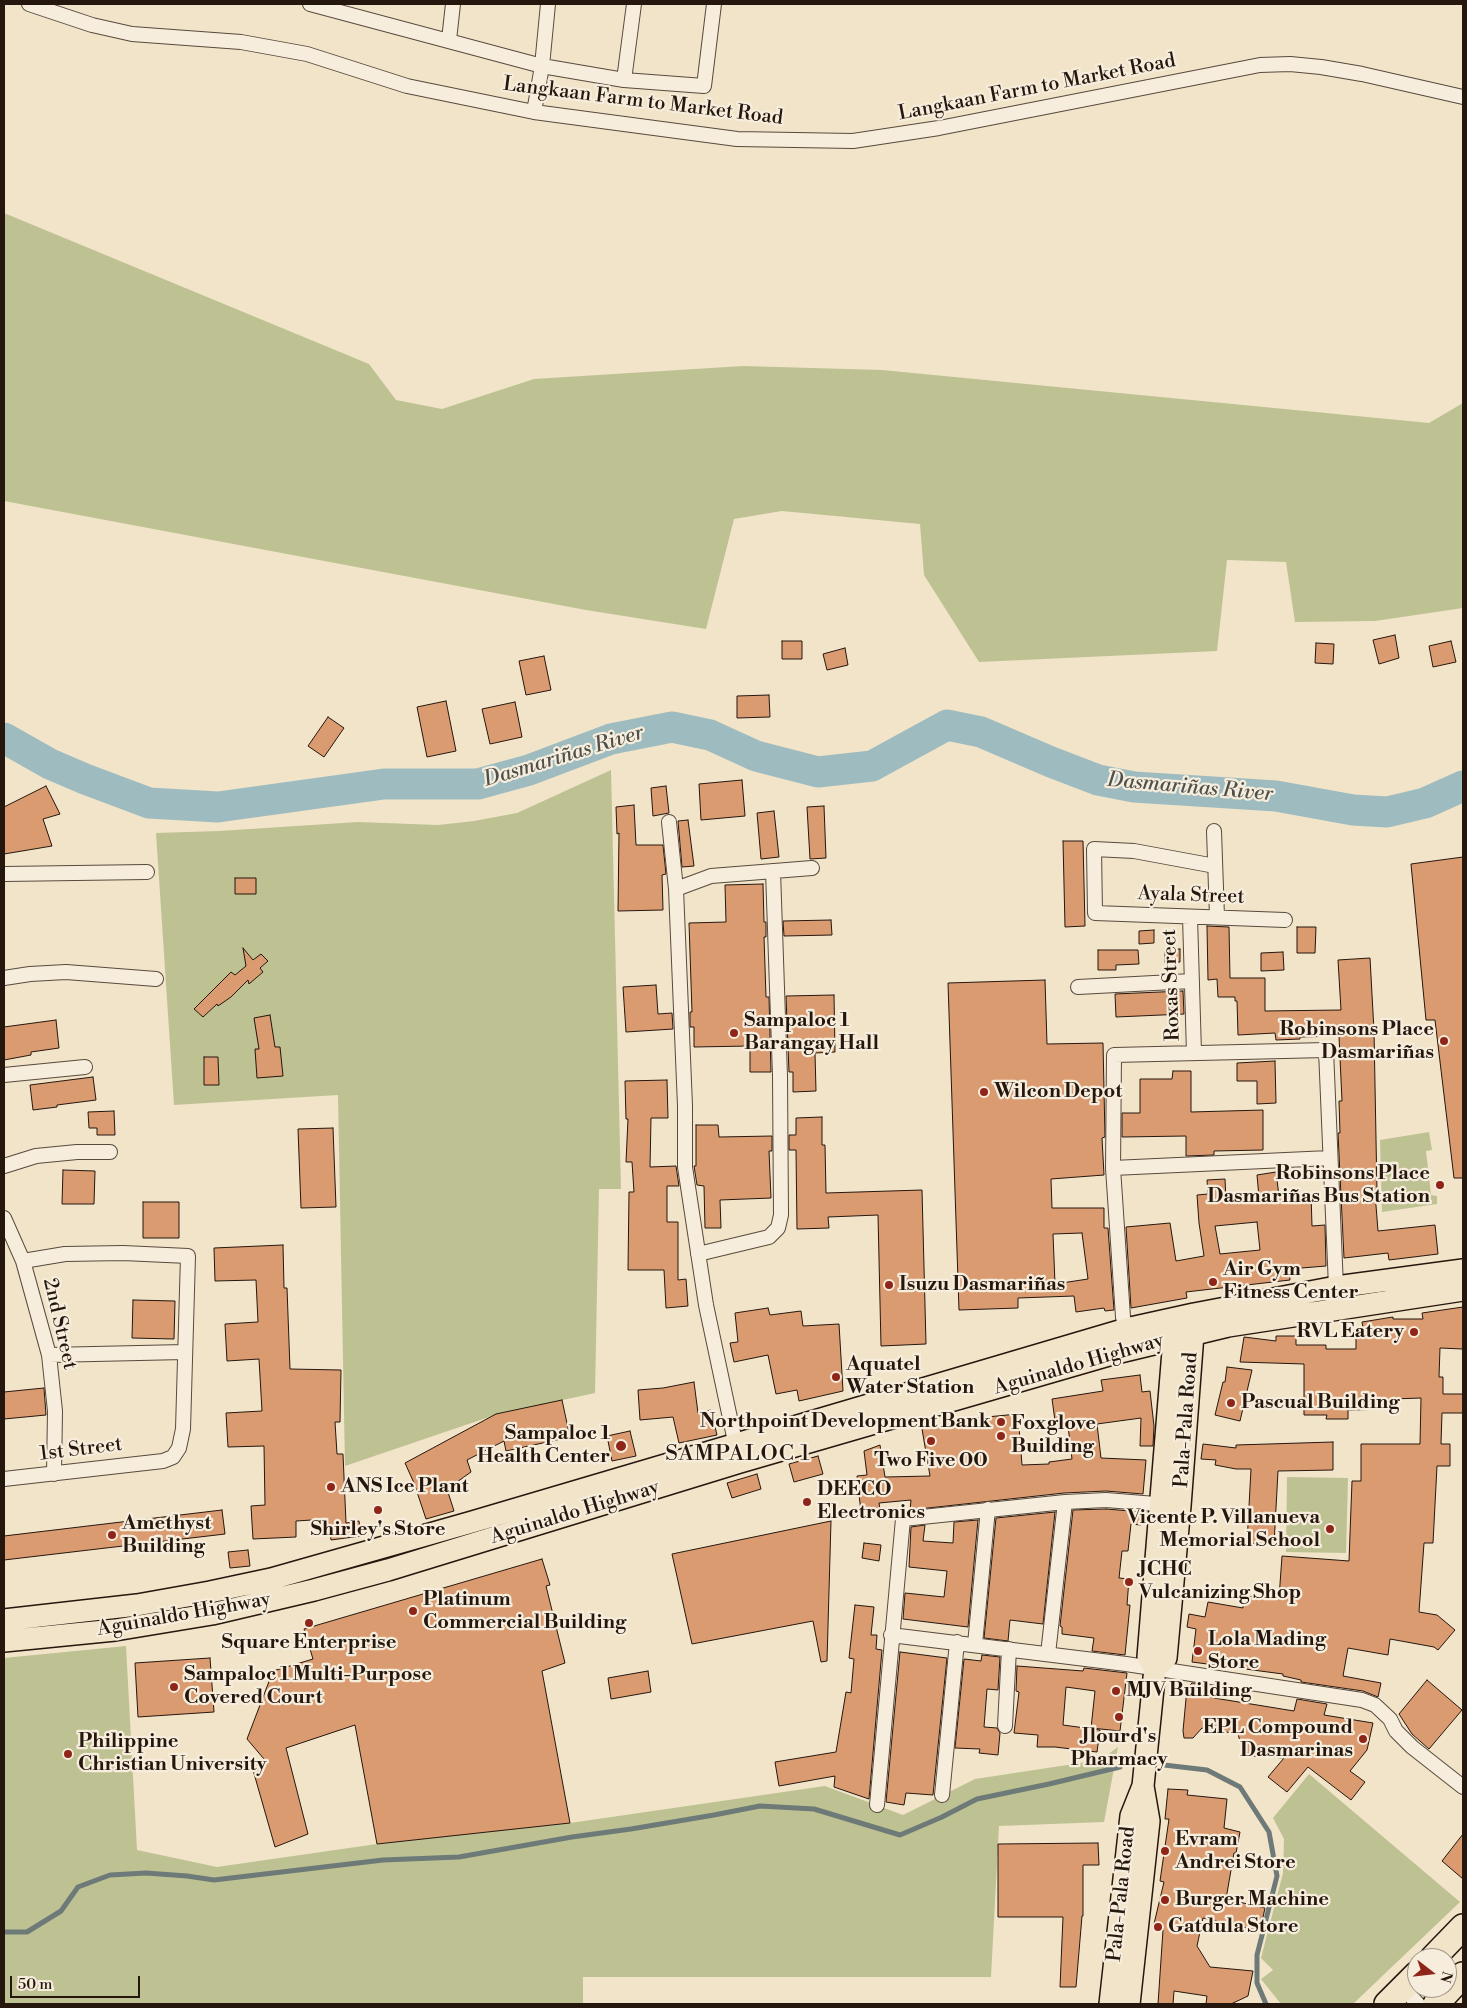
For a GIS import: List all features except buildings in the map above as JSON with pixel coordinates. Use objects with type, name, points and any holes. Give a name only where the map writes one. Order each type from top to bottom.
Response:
[{"type":"highway","points":[[1443,1948],[1463,1927]]},
{"type":"highway","points":[[1436,2004],[1463,1975]]},
{"type":"main road","name":"Aguinaldo Highway","points":[[737,1453],[1116,1353],[1184,1330],[1336,1287],[1463,1270]]},
{"type":"main road","name":"Aguinaldo Highway","points":[[4,1641],[115,1630],[212,1614],[273,1589],[737,1453],[1126,1329],[1184,1330],[1228,1326],[1463,1290]]},
{"type":"main road","name":"Pala-Pala Road","points":[[1110,2004],[1131,1816],[1143,1786],[1155,1668],[1166,1658],[1171,1505],[1184,1330]]},
{"type":"main road","name":"Aguinaldo Highway","points":[[4,1620],[273,1589]]},
{"type":"main road","name":"Pala-Pala Road","points":[[1128,2004],[1149,1821],[1143,1786]]},
{"type":"street","name":"Langkaan Farm to Market Road","points":[[29,4],[92,25],[132,34],[242,42],[307,54],[407,86],[534,112],[737,138],[853,141],[938,128],[1260,65],[1290,64],[1362,74],[1463,97]]},
{"type":"street","points":[[310,4],[360,10],[449,40],[542,66],[624,80],[704,86],[714,4]]},
{"type":"street","points":[[449,40],[453,4]]},
{"type":"street","points":[[534,112],[542,66],[548,4]]},
{"type":"street","points":[[624,80],[634,4]]},
{"type":"street","points":[[669,822],[676,889],[685,1106],[685,1167],[698,1254],[737,1453]]},
{"type":"street","points":[[1214,831],[1217,917]]},
{"type":"street","name":"Ayala Street","points":[[1215,866],[1134,851],[1094,849],[1095,913],[1285,920]]},
{"type":"street","points":[[676,889],[711,876],[812,868]]},
{"type":"street","points":[[698,1254],[769,1236],[778,1228],[781,1215],[780,1076],[773,871]]},
{"type":"street","points":[[4,874],[146,872]]},
{"type":"street","name":"Roxas Street","points":[[1190,916],[1194,1053]]},
{"type":"street","points":[[4,978],[66,972],[156,979]]},
{"type":"street","points":[[1078,987],[1192,981]]},
{"type":"street","points":[[1126,1329],[1123,1317],[1114,1168],[1114,1055],[1326,1050],[1329,1158],[1336,1287]]},
{"type":"street","points":[[4,1075],[85,1067]]},
{"type":"street","points":[[4,1166],[36,1156],[77,1152],[110,1152]]},
{"type":"street","points":[[1114,1168],[1329,1158]]},
{"type":"street","name":"2nd Street","points":[[4,1218],[23,1261],[49,1355],[55,1411],[54,1474]]},
{"type":"street","points":[[23,1261],[65,1254],[123,1253],[188,1256],[184,1352],[49,1355]]},
{"type":"street","name":"1st Street","points":[[4,1479],[163,1461],[172,1457],[179,1448],[183,1429],[184,1352]]},
{"type":"street","points":[[877,1805],[902,1519],[1065,1502],[1106,1500],[1171,1505]]},
{"type":"street","points":[[1048,1654],[1065,1502]]},
{"type":"street","points":[[974,1644],[988,1509]]},
{"type":"street","points":[[891,1635],[1155,1668],[1362,1700],[1375,1705],[1390,1719],[1396,1731],[1412,1747],[1463,1787]]},
{"type":"street","points":[[942,1795],[958,1642]]},
{"type":"street","points":[[1005,1726],[1009,1649]]},
{"type":"green space","points":[[4,213],[369,364],[396,400],[442,409],[534,379],[743,366],[882,370],[1429,423],[1463,403],[1463,608],[1375,621],[1295,622],[1286,562],[1227,560],[1217,651],[979,662],[924,575],[920,524],[782,511],[734,519],[706,629],[586,610],[4,501]]},
{"type":"green space","points":[[611,770],[621,1189],[599,1189],[595,1393],[498,1414],[345,1466],[338,1095],[174,1105],[156,833],[358,822],[438,825],[474,821],[517,813]]},
{"type":"green space","points":[[1429,1132],[1432,1150],[1426,1151],[1431,1195],[1437,1196],[1437,1204],[1382,1212],[1380,1140]]},
{"type":"green space","points":[[1287,1477],[1348,1478],[1346,1553],[1286,1552]]},
{"type":"green space","points":[[126,1646],[137,1850],[217,1867],[377,1844],[570,1823],[825,1786],[903,1815],[975,1779],[1100,1760],[1118,1747],[1104,1822],[999,1826],[991,1977],[583,1977],[583,2004],[4,2004],[4,1658]]},
{"type":"green space","points":[[1309,1774],[1460,1902],[1412,1948],[1407,1948],[1407,1953],[1353,2004],[1281,2004],[1261,1979],[1273,1970],[1261,1958],[1283,1873],[1284,1839],[1273,1818]]},
{"type":"waterway","name":"Dasmariñas River","points":[[4,738],[50,764],[149,803],[218,807],[384,784],[478,784],[529,770],[611,739],[672,727],[710,735],[756,756],[818,772],[872,766],[947,725],[981,732],[1098,780],[1134,787],[1276,796],[1353,810],[1387,812],[1425,803],[1463,786]]},
{"type":"waterway","points":[[1164,1765],[1207,1770],[1240,1787],[1269,1832],[1277,1876],[1257,1955],[1257,1983],[1266,2004]]},
{"type":"waterway","points":[[4,1932],[27,1932],[61,1911],[78,1887],[110,1875],[146,1873],[214,1880],[383,1860],[459,1857],[760,1806],[814,1809],[900,1835],[977,1799],[1120,1767]]},
{"type":"place","name":"Sampaloc 1 Barangay Hall","points":[[734,1033]]},
{"type":"place","name":"Robinsons Place Dasmariñas","points":[[1444,1041]]},
{"type":"place","name":"Wilcon Depot","points":[[984,1092]]},
{"type":"place","name":"Robinsons Place Dasmariñas Bus Station","points":[[1440,1185]]},
{"type":"place","name":"Air Gym Fitness Center","points":[[1213,1282]]},
{"type":"place","name":"Isuzu Dasmariñas","points":[[889,1285]]},
{"type":"place","name":"RVL Eatery","points":[[1414,1332]]},
{"type":"place","name":"Aquatel Water Station","points":[[836,1377]]},
{"type":"place","name":"Pascual Building","points":[[1231,1403]]},
{"type":"place","name":"Northpoint Development Bank","points":[[1001,1422]]},
{"type":"place","name":"Foxglove Building","points":[[1001,1436]]},
{"type":"place","name":"Two Five 00","points":[[931,1441]]},
{"type":"place","name":"Sampaloc 1 Health Center","points":[[621,1446]]},
{"type":"place","name":"ANS Ice Plant","points":[[331,1487]]},
{"type":"place","name":"DEECO Electronics","points":[[807,1502]]},
{"type":"place","name":"Shirley's Store","points":[[378,1510]]},
{"type":"place","name":"Vicente P. Villanueva Memorial School","points":[[1330,1529]]},
{"type":"place","name":"Amethyst Building","points":[[112,1535]]},
{"type":"place","name":"JCHC Vulcanizing Shop","points":[[1129,1582]]},
{"type":"place","name":"Platinum Commercial Building","points":[[413,1611]]},
{"type":"place","name":"Square Enterprise","points":[[309,1623]]},
{"type":"place","name":"Lola Mading Store","points":[[1198,1651]]},
{"type":"place","name":"Sampaloc 1 Multi-Purpose Covered Court","points":[[174,1687]]},
{"type":"place","name":"MJV Building","points":[[1116,1691]]},
{"type":"place","name":"Jlourd's Pharmacy","points":[[1119,1717]]},
{"type":"place","name":"EPL Compound Dasmarinas","points":[[1363,1739]]},
{"type":"place","name":"Philippine Christian University","points":[[68,1754]]},
{"type":"place","name":"Evram Andrei Store","points":[[1165,1851]]},
{"type":"place","name":"Burger Machine","points":[[1165,1900]]},
{"type":"place","name":"Gatdula Store","points":[[1158,1927]]},
{"type":"district","name":"SAMPALOC 1","points":[[738,1455]]}]
